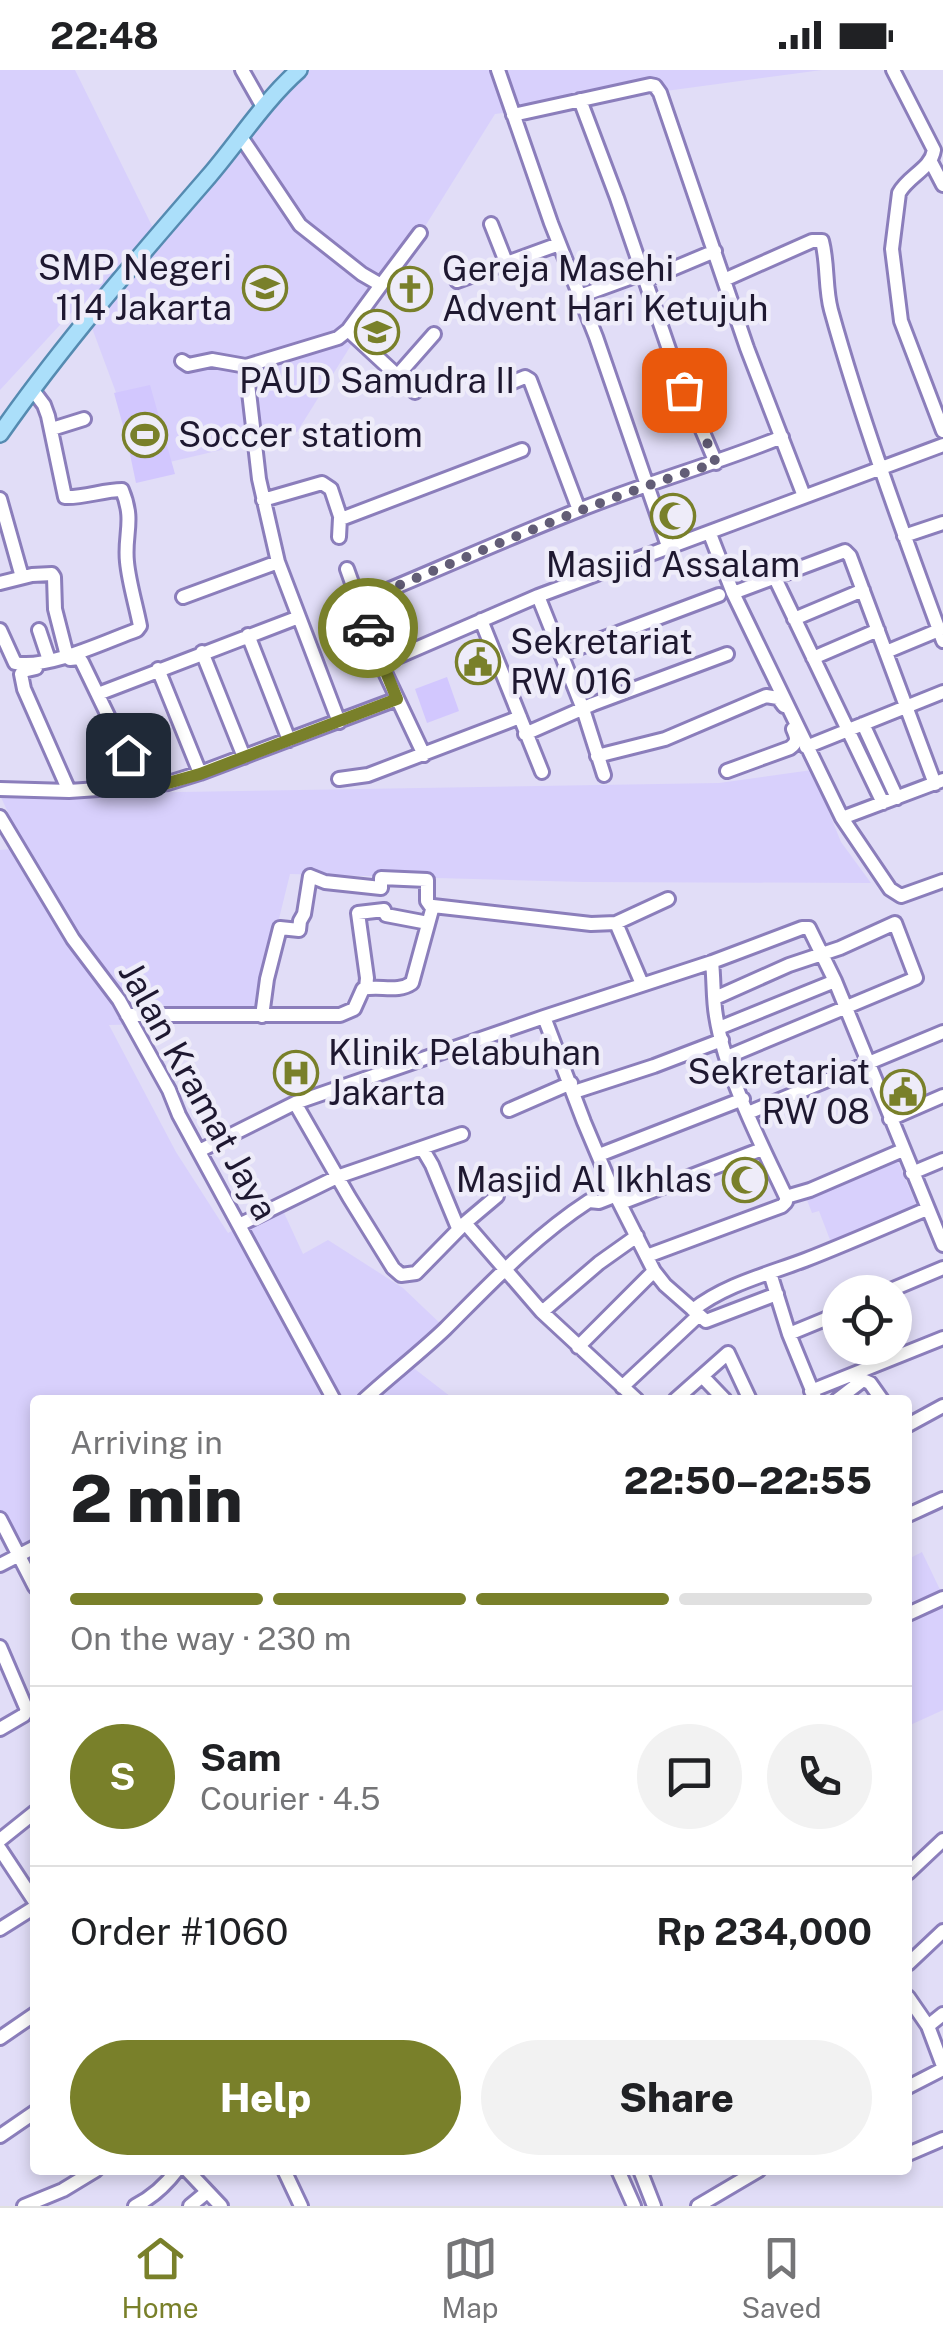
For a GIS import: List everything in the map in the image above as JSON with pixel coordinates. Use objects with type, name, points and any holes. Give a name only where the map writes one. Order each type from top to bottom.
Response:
[{"type":"main road","points":[[0,434],[32,389],[263,107],[298,70]]},
{"type":"street","points":[[242,70],[263,107]]},
{"type":"street","points":[[498,70],[668,546]]},
{"type":"street","points":[[893,70],[932,142],[934,156],[899,193],[892,258],[904,332],[943,431]]},
{"type":"street","points":[[513,116],[655,86],[747,348],[804,496]]},
{"type":"street","points":[[580,100],[674,364],[716,463]]},
{"type":"street","points":[[241,137],[300,224],[380,285]]},
{"type":"street","points":[[930,162],[943,185]]},
{"type":"street","points":[[491,224],[506,262]]},
{"type":"street","points":[[182,362],[188,365],[212,360],[246,366],[327,343],[348,330],[420,233]]},
{"type":"street","points":[[724,280],[812,241],[822,241],[829,304],[844,358],[941,636],[886,652]]},
{"type":"street","points":[[457,281],[559,244]]},
{"type":"street","points":[[580,296],[715,251]]},
{"type":"street","points":[[348,330],[415,392]]},
{"type":"street","points":[[396,376],[434,334]]},
{"type":"street","points":[[246,366],[252,436],[278,562],[339,722]]},
{"type":"street","points":[[513,382],[525,377],[530,380],[579,510]]},
{"type":"street","points":[[32,389],[44,406],[52,429],[65,497],[122,490],[130,517],[127,564],[140,626],[73,657],[20,674],[70,791]]},
{"type":"street","points":[[52,429],[84,419]]},
{"type":"street","points":[[359,602],[579,510],[782,437]]},
{"type":"street","points":[[381,664],[538,596],[943,445]]},
{"type":"street","points":[[340,518],[522,450]]},
{"type":"street","points":[[264,500],[322,482],[331,489],[340,518],[339,537]]},
{"type":"street","points":[[0,499],[22,578]]},
{"type":"street","points":[[904,536],[943,522]]},
{"type":"street","points":[[710,534],[726,594],[842,818],[895,894],[901,896],[943,882]]},
{"type":"street","points":[[562,654],[845,551],[939,782],[842,818]]},
{"type":"street","points":[[183,597],[278,562]]},
{"type":"street","points":[[348,569],[381,664],[424,755]]},
{"type":"street","points":[[0,583],[52,574],[55,609],[73,657],[98,694],[142,786]]},
{"type":"street","points":[[775,578],[883,803]]},
{"type":"street","points":[[794,619],[863,590]]},
{"type":"street","points":[[538,596],[583,709],[604,775]]},
{"type":"street","points":[[98,694],[299,617]]},
{"type":"street","points":[[481,620],[542,772]]},
{"type":"street","points":[[0,630],[15,664],[73,657]]},
{"type":"street","points":[[39,630],[49,660]]},
{"type":"street","points":[[812,658],[878,630]]},
{"type":"street","points":[[248,635],[289,740]]},
{"type":"street","points":[[202,652],[244,757]]},
{"type":"street","points":[[525,734],[728,654]]},
{"type":"street","points":[[158,669],[200,774]]},
{"type":"street","points":[[806,746],[943,692]]},
{"type":"street","points":[[597,756],[664,740],[766,696],[778,698],[796,744],[784,752],[727,771]]},
{"type":"street","points":[[0,789],[70,791],[168,783],[397,699]]},
{"type":"street","points":[[339,779],[368,775],[520,717]]},
{"type":"street","points":[[862,724],[897,798]]},
{"type":"street","name":"Jalan Kramat Jaya","points":[[0,817],[73,940],[119,1000],[331,1395]]},
{"type":"street","points":[[127,1016],[262,1016],[345,1014],[354,1010],[366,988],[401,989],[412,983],[432,908],[427,880],[381,878],[381,888],[326,882],[310,876],[299,930],[280,928],[262,1016]]},
{"type":"street","points":[[432,908],[590,924],[616,922],[668,899]]},
{"type":"street","points":[[366,988],[358,913],[384,910],[386,915],[428,923]]},
{"type":"street","points":[[616,922],[642,984]]},
{"type":"street","points":[[715,998],[895,923],[916,978],[727,1057]]},
{"type":"street","points":[[199,1151],[295,1103],[809,928],[846,1006],[927,1209],[939,1224],[943,1245]]},
{"type":"street","points":[[648,1256],[786,1202],[727,1057],[716,1016],[712,962]]},
{"type":"street","points":[[508,1110],[654,1066],[835,981]]},
{"type":"street","points":[[544,1017],[599,1155],[654,1272],[706,1321],[777,1294]]},
{"type":"street","points":[[599,1155],[869,1063],[943,1032]]},
{"type":"street","points":[[890,1120],[943,1096]]},
{"type":"street","points":[[295,1103],[337,1178],[401,1275],[416,1273],[461,1226],[497,1196]]},
{"type":"street","points":[[239,1225],[337,1178],[462,1134]]},
{"type":"street","points":[[422,1148],[461,1226],[542,1312],[631,1395]]},
{"type":"street","points":[[370,1395],[571,1212],[589,1201],[619,1199],[762,1149]]},
{"type":"street","points":[[786,1197],[903,1150]]},
{"type":"street","points":[[912,1173],[943,1160]]},
{"type":"street","points":[[622,1387],[706,1299],[927,1209]]},
{"type":"street","points":[[542,1312],[598,1263],[637,1236]]},
{"type":"street","points":[[912,1281],[943,1268]]},
{"type":"street","points":[[578,1347],[654,1272]]},
{"type":"street","points":[[770,1273],[814,1395]]},
{"type":"street","points":[[789,1334],[822,1320]]},
{"type":"street","points":[[816,1395],[943,1338]]},
{"type":"street","points":[[680,1395],[728,1353],[748,1395]]},
{"type":"street","points":[[703,1377],[720,1395]]},
{"type":"street","points":[[844,1395],[863,1380],[878,1395]]},
{"type":"street","points":[[912,1423],[943,1406]]},
{"type":"street","points":[[912,1513],[943,1500]]},
{"type":"street","points":[[0,1520],[30,1578]]},
{"type":"street","points":[[0,1565],[30,1549]]},
{"type":"street","points":[[912,1608],[943,1598]]},
{"type":"street","points":[[0,1729],[27,1710],[1,1654]]},
{"type":"street","points":[[0,1840],[30,1816]]},
{"type":"street","points":[[912,1868],[943,1840]]},
{"type":"street","points":[[0,1849],[30,1897]]},
{"type":"street","points":[[0,1929],[30,1908]]},
{"type":"street","points":[[912,1960],[943,1931]]},
{"type":"street","points":[[912,2003],[939,2042],[943,2067],[912,2086]]},
{"type":"street","points":[[928,2026],[943,2014]]},
{"type":"street","points":[[0,2038],[30,2017]]},
{"type":"street","points":[[0,2136],[30,2115]]},
{"type":"street","points":[[912,2152],[943,2140]]},
{"type":"street","points":[[25,2206],[88,2175]]},
{"type":"street","points":[[135,2206],[148,2200],[173,2175]]},
{"type":"street","points":[[192,2175],[221,2206]]},
{"type":"street","points":[[286,2175],[301,2206]]},
{"type":"street","points":[[620,2175],[634,2206]]},
{"type":"street","points":[[642,2175],[654,2206]]},
{"type":"street","points":[[698,2206],[751,2175]]},
{"type":"street","points":[[190,2206],[207,2192]]},
{"type":"shaded area","points":[[0,70],[75,70],[153,228],[301,70],[822,70],[495,114],[297,432],[144,468],[82,301],[0,390]]},
{"type":"shaded area","name":"Soccer statiom","points":[[150,385],[175,474],[136,483],[114,393]]},
{"type":"shaded area","points":[[447,677],[459,711],[427,723],[415,689]]},
{"type":"shaded area","points":[[812,770],[841,842],[871,883],[584,882],[290,874],[261,992],[261,1021],[109,1025],[176,1152],[228,1233],[280,1204],[303,1254],[328,1240],[403,1288],[445,1328],[407,1363],[449,1395],[30,1395],[30,1543],[18,1548],[0,1510],[0,850],[24,848],[0,795],[719,783]]},
{"type":"shaded area","points":[[896,1157],[918,1209],[832,1245],[819,1211],[812,1213],[805,1195]]},
{"type":"shaded area","points":[[922,1552],[943,1596],[943,1710],[912,1724],[912,1557]]},
{"type":"way so far","points":[[368,628],[359,602],[579,510],[716,463],[684,390]]},
{"type":"place","name":"SMP Negeri 114 Jakarta","points":[[265,288]]},
{"type":"place","name":"Gereja Masehi Advent Hari Ketujuh","points":[[410,289]]},
{"type":"place","name":"PAUD Samudra II","points":[[377,332]]},
{"type":"place","name":"Soccer statiom","points":[[145,435]]},
{"type":"place","name":"Masjid Assalam","points":[[673,516]]},
{"type":"place","name":"Sekretariat RW 016","points":[[478,662]]},
{"type":"place","name":"Klinik Pelabuhan Jakarta","points":[[296,1073]]},
{"type":"place","name":"Sekretariat RW 08","points":[[903,1092]]},
{"type":"place","name":"Masjid Al Ikhlas","points":[[745,1180]]},
{"type":"route","points":[[128,755],[142,786],[168,783],[397,699],[368,628]]}]
